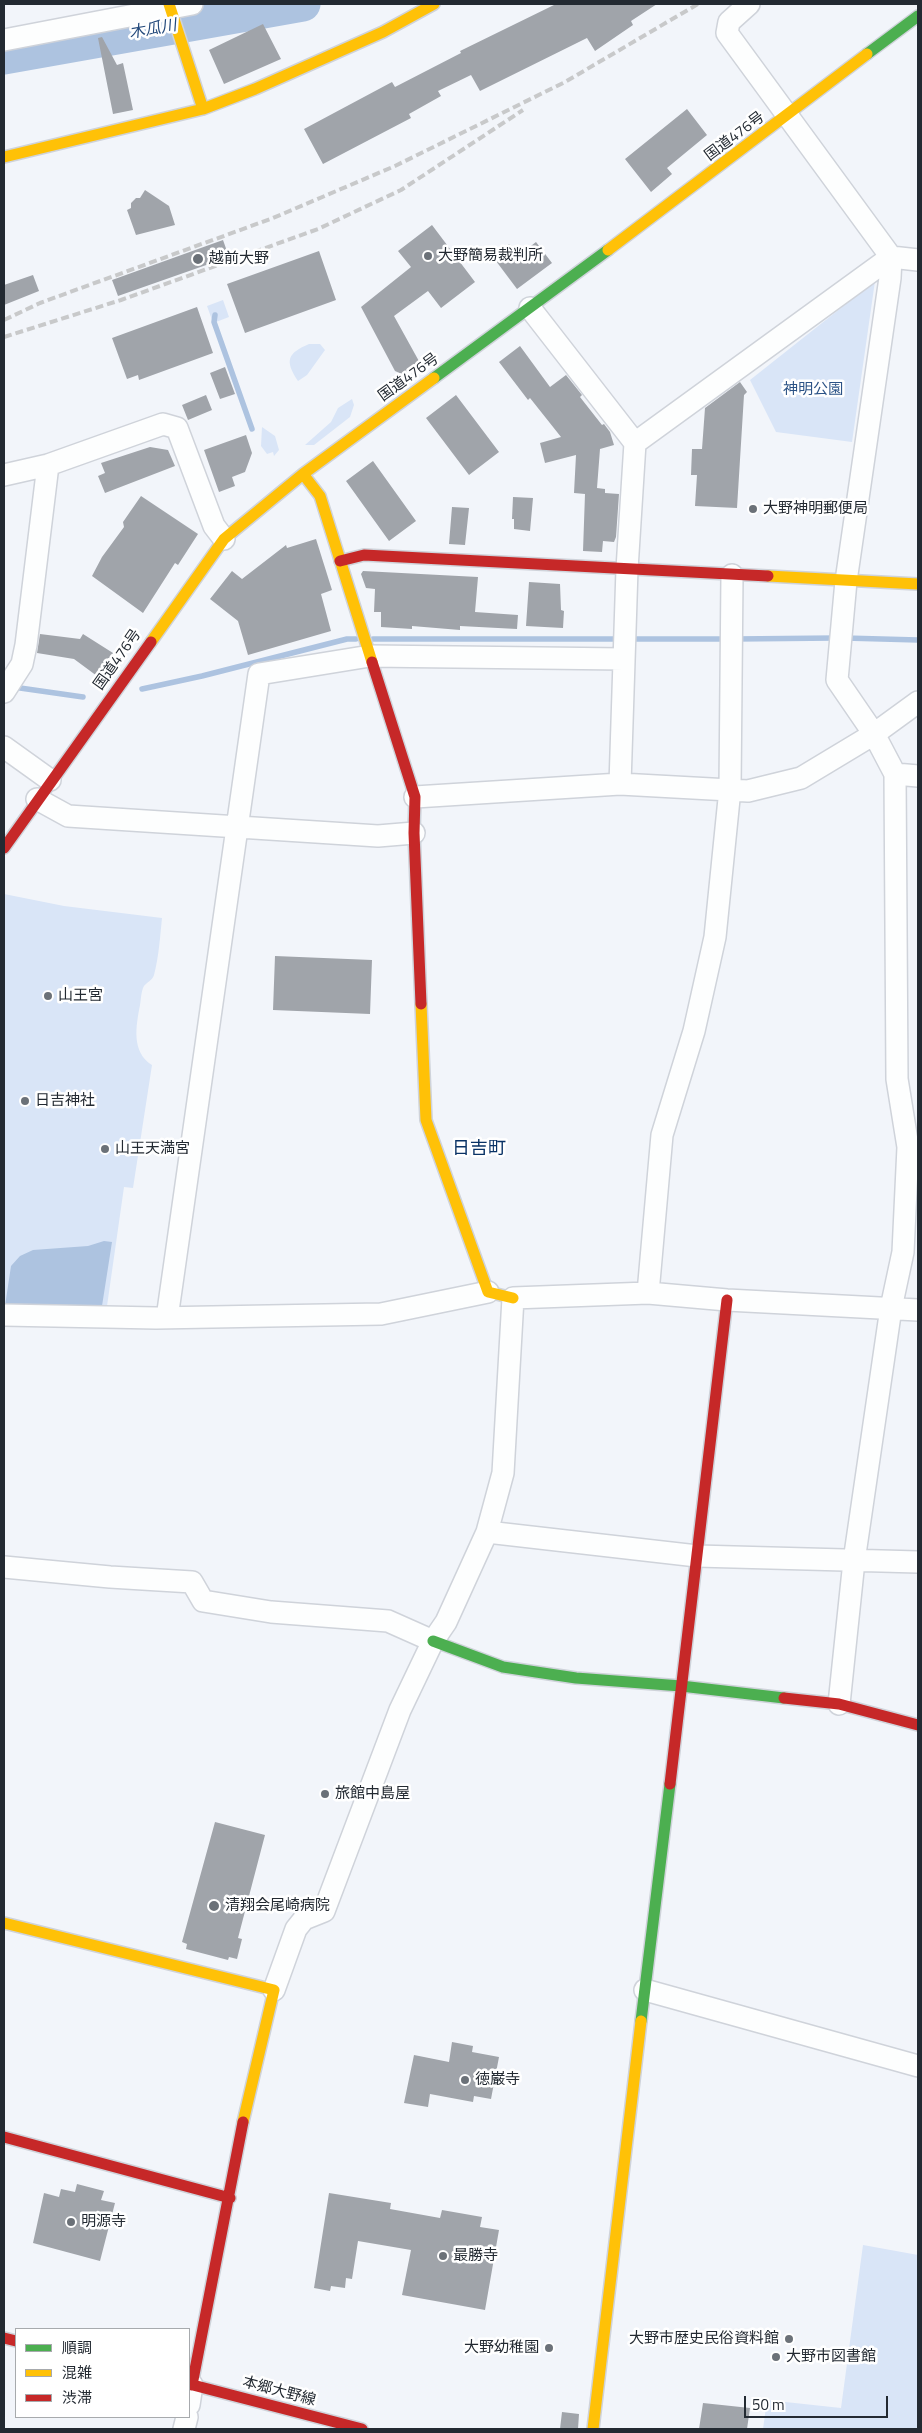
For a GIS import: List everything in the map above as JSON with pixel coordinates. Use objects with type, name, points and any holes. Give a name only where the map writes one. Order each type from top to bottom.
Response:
[{"type":"main road","points":[[4,157],[131,128],[203,109],[255,89],[364,40],[432,5]]},
{"type":"main road","points":[[170,9],[203,109]]},
{"type":"main road","name":"国道476号","points":[[4,848],[50,780],[224,539],[303,474],[530,308],[918,16]]},
{"type":"main road","points":[[303,474],[320,496],[415,797],[414,834],[426,1120],[488,1292],[513,1298]]},
{"type":"main road","points":[[340,561],[364,555],[918,584]]},
{"type":"main road","points":[[593,2429],[727,1300]]},
{"type":"main road","points":[[433,1641],[503,1667],[576,1678],[681,1686],[839,1704],[918,1724]]},
{"type":"main road","points":[[4,1923],[274,1990],[246,2105],[230,2198],[190,2392]]},
{"type":"main road","points":[[4,2137],[230,2198]]},
{"type":"main road","name":"本郷大野線","points":[[190,2392],[362,2429]]},
{"type":"street","points":[[4,40],[192,4]]},
{"type":"street","points":[[749,4],[729,22],[727,33],[786,117],[891,257],[890,278],[846,581],[837,680],[874,734],[895,774],[896,1079],[908,1147],[903,1252],[891,1308],[854,1561],[839,1704]]},
{"type":"street","points":[[635,443],[891,257],[918,260]]},
{"type":"street","points":[[530,308],[635,443],[620,784]]},
{"type":"street","points":[[4,476],[48,465],[163,424],[177,428],[214,526],[224,539]]},
{"type":"street","points":[[8,685],[22,664],[26,645],[48,465]]},
{"type":"street","points":[[648,1293],[662,1135],[694,1031],[716,937],[730,789],[732,575]]},
{"type":"street","points":[[168,1318],[259,674],[369,652],[624,659]]},
{"type":"street","points":[[415,797],[620,784],[748,790],[801,778],[874,734],[918,702]]},
{"type":"street","points":[[4,747],[50,780]]},
{"type":"street","points":[[895,774],[918,776]]},
{"type":"street","points":[[37,799],[68,816],[378,836],[414,834]]},
{"type":"street","points":[[4,1315],[168,1318],[381,1314],[488,1292]]},
{"type":"street","points":[[274,1990],[296,1929],[304,1919],[324,1911],[400,1710],[433,1641],[446,1622],[487,1532],[503,1473],[513,1298],[648,1293],[727,1300],[918,1310]]},
{"type":"street","points":[[487,1532],[697,1556],[918,1562]]},
{"type":"street","points":[[4,1567],[110,1577],[192,1582],[203,1602],[271,1612],[388,1621],[433,1641]]},
{"type":"street","points":[[645,1990],[918,2066]]},
{"type":"green space","name":"神明公園","points":[[875,281],[852,442],[776,432],[750,380]]},
{"type":"green space","points":[[223,300],[229,317],[216,322],[212,320],[207,306]]},
{"type":"green space","points":[[309,344],[320,344],[325,350],[307,375],[298,381],[291,368],[290,358],[296,351]]},
{"type":"green space","points":[[352,399],[354,405],[350,417],[314,445],[305,445],[331,422],[338,408]]},
{"type":"green space","points":[[262,427],[275,436],[279,450],[274,456],[273,452],[267,454],[261,446]]},
{"type":"green space","points":[[4,894],[64,906],[162,918],[156,968],[153,977],[142,990],[137,1021],[138,1046],[145,1060],[152,1065],[133,1188],[124,1187],[106,1313],[4,1311]]},
{"type":"green space","points":[[863,2245],[918,2255],[918,2429],[763,2429],[767,2400],[841,2408]]},
{"type":"water","points":[[104,1241],[112,1242],[100,1309],[5,1306],[11,1266],[20,1256],[33,1250],[88,1246]]},
{"type":"building","points":[[556,4],[657,4],[631,21],[633,25],[595,51],[587,38],[480,91],[471,75],[438,91],[441,96],[409,114],[411,118],[323,164],[304,129],[392,82],[395,87],[461,53],[460,51]]},
{"type":"building","points":[[263,24],[281,59],[224,84],[209,50]]},
{"type":"building","points":[[102,37],[117,65],[123,63],[133,110],[113,114],[98,38]]},
{"type":"building","points":[[687,109],[707,135],[667,168],[672,174],[651,192],[625,159]]},
{"type":"building","points":[[145,190],[169,206],[175,225],[136,235],[127,210],[131,208],[131,203],[136,198],[140,198]]},
{"type":"building","points":[[432,225],[475,282],[441,308],[428,291],[394,316],[420,363],[404,375],[395,371],[361,307],[411,267],[398,251]]},
{"type":"building","points":[[223,240],[229,257],[118,296],[112,280]]},
{"type":"building","points":[[536,242],[552,263],[517,289],[493,257],[509,244],[518,256]]},
{"type":"building","points":[[319,251],[336,300],[245,333],[227,284]]},
{"type":"building","points":[[33,275],[39,291],[4,305],[4,285]]},
{"type":"building","points":[[197,307],[213,353],[139,380],[138,375],[127,379],[112,338]]},
{"type":"building","points":[[520,346],[550,387],[566,375],[582,395],[580,397],[602,425],[604,424],[610,432],[614,445],[600,449],[597,488],[605,489],[605,493],[619,494],[616,537],[614,542],[603,541],[602,552],[583,551],[585,494],[574,493],[576,455],[545,463],[540,443],[561,437],[530,398],[528,400],[499,362]]},
{"type":"building","points":[[225,367],[235,394],[220,399],[210,373]]},
{"type":"building","points":[[740,382],[747,392],[744,395],[737,508],[695,506],[697,475],[691,475],[692,449],[702,449],[705,408]]},
{"type":"building","points":[[206,395],[212,410],[188,420],[182,405]]},
{"type":"building","points":[[456,395],[499,452],[469,475],[426,418]]},
{"type":"building","points":[[246,435],[252,453],[245,472],[232,477],[235,486],[219,492],[204,450]]},
{"type":"building","points":[[150,447],[168,450],[175,466],[105,493],[98,476],[105,473],[101,463]]},
{"type":"building","points":[[373,461],[416,521],[389,541],[346,481]]},
{"type":"building","points":[[141,496],[198,534],[178,565],[175,563],[143,613],[92,576],[102,557],[124,527],[123,522]]},
{"type":"building","points":[[513,497],[533,498],[530,531],[514,529],[514,519],[512,519]]},
{"type":"building","points":[[452,507],[469,508],[465,545],[449,544]]},
{"type":"building","points":[[316,539],[332,590],[321,594],[331,631],[248,655],[238,621],[210,599],[232,571],[242,579],[286,545],[287,548]]},
{"type":"building","points":[[363,571],[478,577],[475,612],[518,615],[517,629],[460,626],[460,630],[412,626],[412,629],[381,627],[381,612],[374,612],[375,589],[366,588],[361,574]]},
{"type":"building","points":[[529,582],[560,584],[561,610],[564,611],[563,628],[526,626]]},
{"type":"building","points":[[40,634],[80,639],[83,634],[113,653],[97,676],[74,659],[37,653]]},
{"type":"building","points":[[275,956],[372,960],[370,1014],[273,1010]]},
{"type":"building","points":[[215,1822],[265,1835],[238,1938],[242,1939],[237,1959],[229,1957],[228,1960],[186,1949],[187,1944],[182,1942]]},
{"type":"building","points":[[452,2042],[473,2046],[472,2052],[499,2057],[491,2099],[474,2096],[473,2102],[430,2094],[428,2107],[404,2103],[414,2055],[449,2062]]},
{"type":"building","points":[[77,2184],[104,2191],[101,2200],[115,2203],[100,2261],[33,2243],[44,2193],[59,2197],[61,2189],[75,2192]]},
{"type":"building","points":[[329,2193],[391,2203],[390,2209],[440,2218],[442,2210],[482,2217],[480,2227],[499,2230],[485,2310],[402,2295],[411,2250],[358,2241],[352,2279],[346,2278],[345,2288],[331,2286],[330,2291],[314,2288]]},
{"type":"building","points":[[703,2403],[750,2408],[747,2429],[699,2429]]},
{"type":"building","points":[[562,2412],[579,2414],[578,2429],[560,2429]]},
{"type":"waterway","name":"木瓜川","points":[[4,57],[303,4]]},
{"type":"waterway","points":[[215,315],[214,322],[252,429]]},
{"type":"waterway","points":[[735,639],[836,638]]},
{"type":"waterway","points":[[845,638],[918,640]]},
{"type":"waterway","points":[[142,689],[202,676],[347,639],[356,639]]},
{"type":"waterway","points":[[373,639],[726,639]]},
{"type":"waterway","points":[[13,687],[83,697]]},
{"type":"railway","points":[[4,320],[40,303],[273,218],[395,166],[565,82],[698,4]]},
{"type":"railway","points":[[4,337],[121,300],[318,229],[401,190],[523,110]]},
{"type":"traffic: fast","points":[[867,54],[918,16]]},
{"type":"traffic: fast","points":[[434,378],[608,250]]},
{"type":"traffic: fast","points":[[433,1641],[503,1667],[576,1678],[681,1686],[784,1698]]},
{"type":"traffic: fast","points":[[641,2021],[670,1784]]},
{"type":"traffic: slow","points":[[169,4],[203,109]]},
{"type":"traffic: slow","points":[[4,157],[203,109],[255,89],[383,32],[434,4]]},
{"type":"traffic: slow","points":[[608,250],[867,54]]},
{"type":"traffic: slow","points":[[151,642],[224,539],[303,474],[434,378]]},
{"type":"traffic: slow","points":[[303,474],[320,496],[372,662]]},
{"type":"traffic: slow","points":[[768,576],[918,584]]},
{"type":"traffic: slow","points":[[421,1004],[426,1120],[488,1292],[513,1298]]},
{"type":"traffic: slow","points":[[4,1923],[274,1990],[243,2122]]},
{"type":"traffic: slow","points":[[593,2429],[641,2021]]},
{"type":"traffic: jam","points":[[340,561],[364,555],[768,576]]},
{"type":"traffic: jam","points":[[4,848],[151,642]]},
{"type":"traffic: jam","points":[[372,662],[415,797],[414,833],[421,1004]]},
{"type":"traffic: jam","points":[[670,1784],[727,1300]]},
{"type":"traffic: jam","points":[[784,1698],[839,1704],[918,1725]]},
{"type":"traffic: jam","points":[[192,2385],[243,2122]]},
{"type":"traffic: jam","points":[[4,2137],[230,2198]]},
{"type":"traffic: jam","points":[[4,2338],[15,2341]]},
{"type":"traffic: jam","points":[[190,2384],[362,2429]]},
{"type":"place","name":"大野簡易裁判所","points":[[428,256]]},
{"type":"place","name":"越前大野","points":[[198,259]]},
{"type":"place","name":"大野神明郵便局","points":[[753,509]]},
{"type":"place","name":"山王宮","points":[[48,996]]},
{"type":"place","name":"日吉神社","points":[[25,1101]]},
{"type":"place","name":"山王天満宮","points":[[105,1149]]},
{"type":"place","name":"旅館中島屋","points":[[325,1794]]},
{"type":"place","name":"清翔会尾崎病院","points":[[214,1906]]},
{"type":"place","name":"徳巌寺","points":[[465,2080]]},
{"type":"place","name":"明源寺","points":[[71,2222]]},
{"type":"place","name":"最勝寺","points":[[443,2256]]},
{"type":"place","name":"大野市歴史民俗資料館","points":[[789,2339]]},
{"type":"place","name":"大野幼稚園","points":[[549,2348]]},
{"type":"place","name":"大野市図書館","points":[[776,2357]]},
{"type":"district","name":"日吉町","points":[[479,1150]]}]
